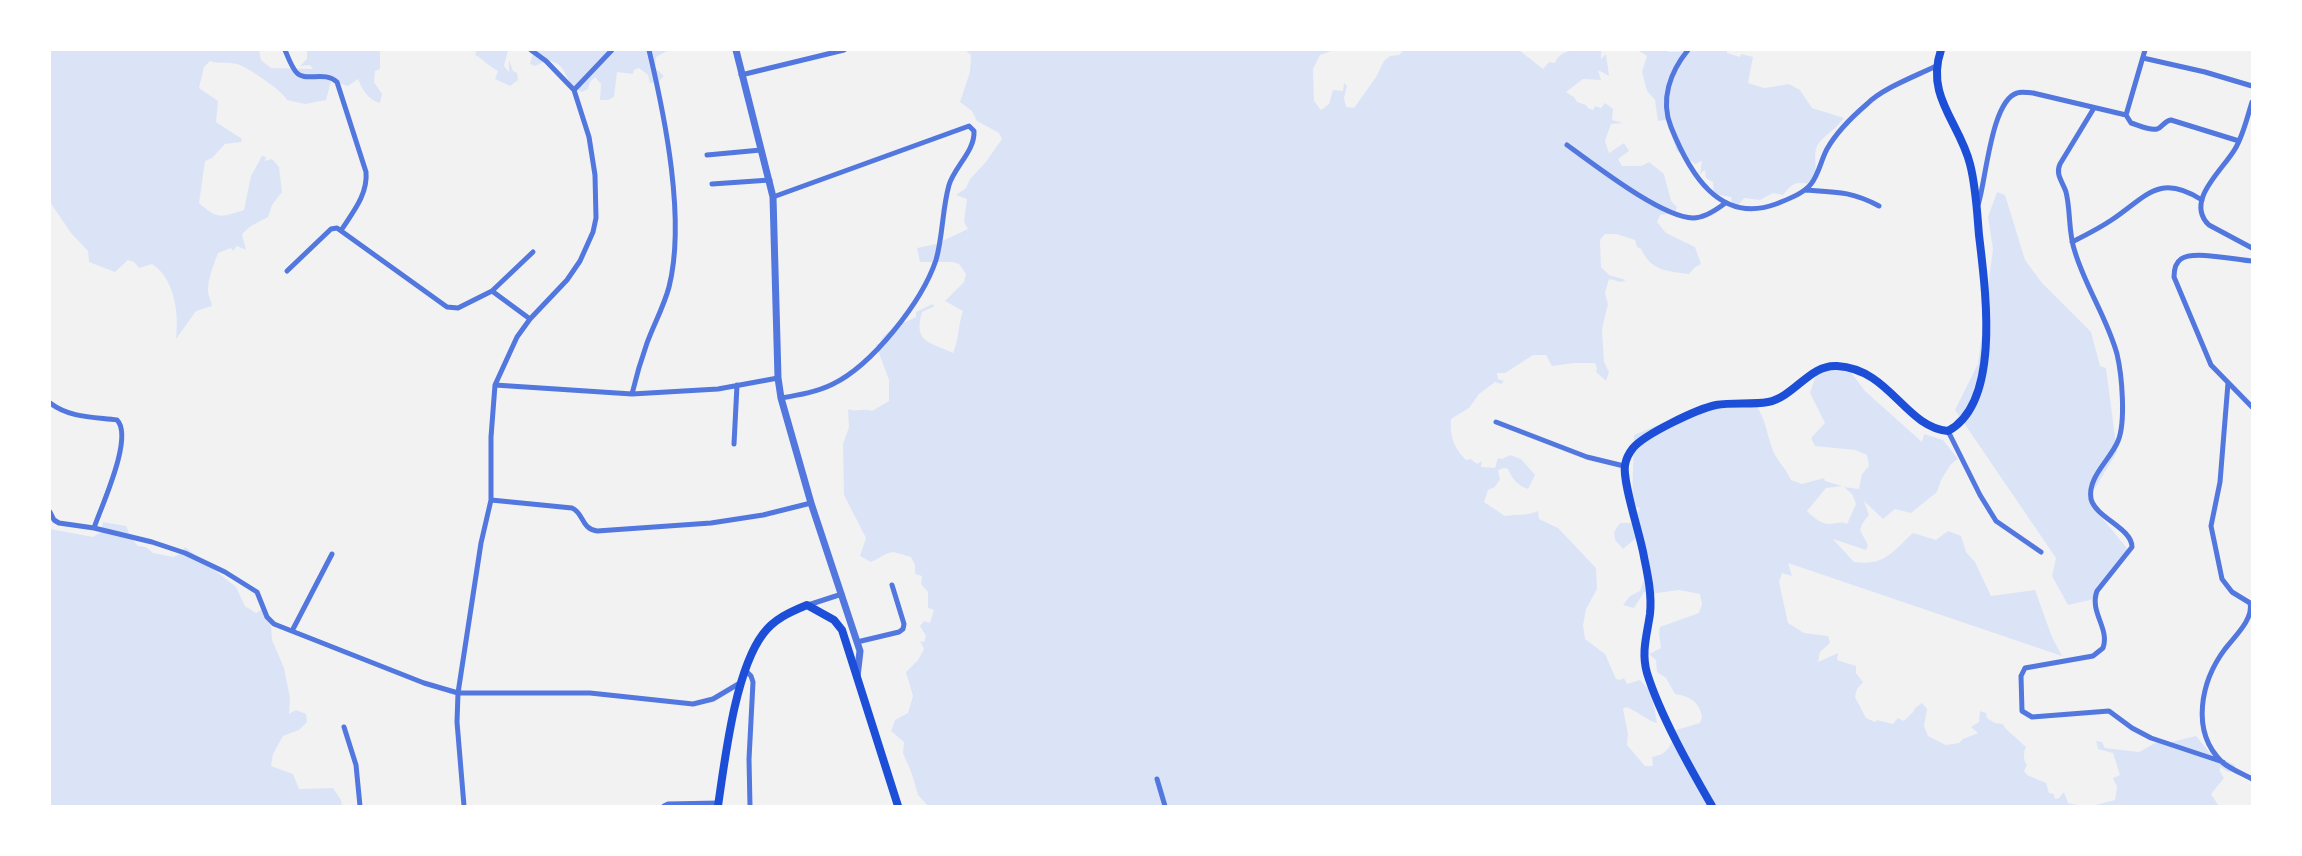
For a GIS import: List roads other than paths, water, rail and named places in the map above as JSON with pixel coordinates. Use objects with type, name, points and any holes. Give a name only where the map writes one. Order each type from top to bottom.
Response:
[{"type":"main road","points":[[1712,806],[1660,706],[1647,673],[1644,647],[1650,613],[1650,597],[1644,555],[1624,466],[1629,454],[1644,437],[1658,429],[1715,405],[1771,402],[1792,391],[1815,372],[1835,366],[1857,370],[1882,383],[1924,423],[1937,430],[1948,431],[1960,423],[1973,404],[1984,360],[1986,331],[1977,209],[1970,163],[1941,97],[1936,66],[1941,50]]},
{"type":"main road","points":[[718,804],[740,684],[762,634],[771,624],[786,614],[807,606],[823,613],[838,624],[898,806]]},
{"type":"street","points":[[285,50],[296,72],[299,74],[326,76],[337,82],[366,172],[362,196],[342,229]]},
{"type":"street","points":[[464,806],[457,722],[458,693],[481,543],[491,500],[491,437],[495,385],[517,337],[530,319],[567,280],[587,248],[594,232],[596,218],[595,176],[589,137],[574,90],[546,61],[531,50]]},
{"type":"street","points":[[574,90],[612,50]]},
{"type":"street","points":[[632,394],[642,356],[670,286],[675,240],[675,199],[661,102],[650,50]]},
{"type":"street","points":[[736,50],[774,197],[778,378],[781,398],[811,503],[857,642],[861,657],[857,677]]},
{"type":"street","points":[[741,75],[844,50]]},
{"type":"street","points":[[1688,50],[1677,68],[1668,90],[1666,116],[1694,174],[1724,204],[1750,210],[1768,206],[1805,190],[1813,182],[1830,144],[1868,102],[1936,66]]},
{"type":"street","points":[[2126,115],[2145,50]]},
{"type":"street","points":[[2143,58],[2206,72],[2252,86]]},
{"type":"street","points":[[1977,209],[1984,185],[1994,128],[2001,111],[2012,96],[2023,92],[2126,115],[2131,123],[2154,129],[2171,120],[2239,141]]},
{"type":"street","points":[[2252,102],[2250,115],[2239,141],[2232,154],[2208,185],[2202,200],[2204,221],[2216,230],[2252,248]]},
{"type":"street","points":[[2094,108],[2058,169],[2066,194],[2072,242],[2077,260],[2112,335],[2120,379],[2122,420],[2120,435],[2094,480],[2091,497],[2096,508],[2129,538],[2132,547],[2096,591],[2094,598],[2096,614],[2105,637],[2103,648],[2093,656],[2025,668],[2021,676],[2022,711],[2032,717],[2109,711],[2132,728],[2150,738],[2223,762],[2252,779]]},
{"type":"street","points":[[774,197],[969,126],[974,128],[975,138],[949,186],[935,261],[920,293],[894,330],[869,358],[834,384],[781,398]]},
{"type":"street","points":[[1567,146],[1636,193],[1681,216],[1695,218],[1724,204]]},
{"type":"street","points":[[707,155],[761,150]]},
{"type":"street","points":[[712,184],[770,180]]},
{"type":"street","points":[[2072,242],[2113,219],[2157,188],[2190,192],[2202,200]]},
{"type":"street","points":[[1805,190],[1846,192],[1862,197],[1879,206]]},
{"type":"street","points":[[287,272],[331,229],[342,229],[447,307],[458,308],[492,291],[533,252]]},
{"type":"street","points":[[2252,261],[2193,255],[2181,259],[2174,270],[2177,287],[2211,366],[2252,407]]},
{"type":"street","points":[[492,291],[530,319]]},
{"type":"street","points":[[495,385],[632,394],[718,389],[778,378]]},
{"type":"street","points":[[2223,762],[2204,731],[2201,711],[2202,702],[2216,662],[2244,623],[2250,613],[2251,606],[2232,592],[2222,579],[2211,526],[2220,482],[2228,383]]},
{"type":"street","points":[[734,444],[737,385]]},
{"type":"street","points":[[50,403],[58,410],[73,415],[117,420],[121,425],[118,462],[94,528]]},
{"type":"street","points":[[1496,422],[1586,457],[1624,466]]},
{"type":"street","points":[[1948,431],[1980,495],[1996,521],[2041,552]]},
{"type":"street","points":[[491,500],[572,508],[577,510],[585,526],[597,531],[712,523],[763,516],[811,503]]},
{"type":"street","points":[[50,512],[54,520],[59,523],[94,528],[168,548],[225,572],[257,592],[267,617],[274,624],[424,683],[458,693],[590,693],[693,704],[714,699],[740,684]]},
{"type":"street","points":[[292,631],[332,554]]},
{"type":"street","points":[[857,642],[899,632],[903,629],[904,624],[892,585]]},
{"type":"street","points":[[807,606],[842,594]]},
{"type":"street","points":[[746,670],[753,682],[749,759],[750,806]]},
{"type":"street","points":[[344,727],[356,766],[360,806]]},
{"type":"street","points":[[1157,779],[1165,806]]},
{"type":"street","points":[[664,806],[668,804],[718,804]]}]
